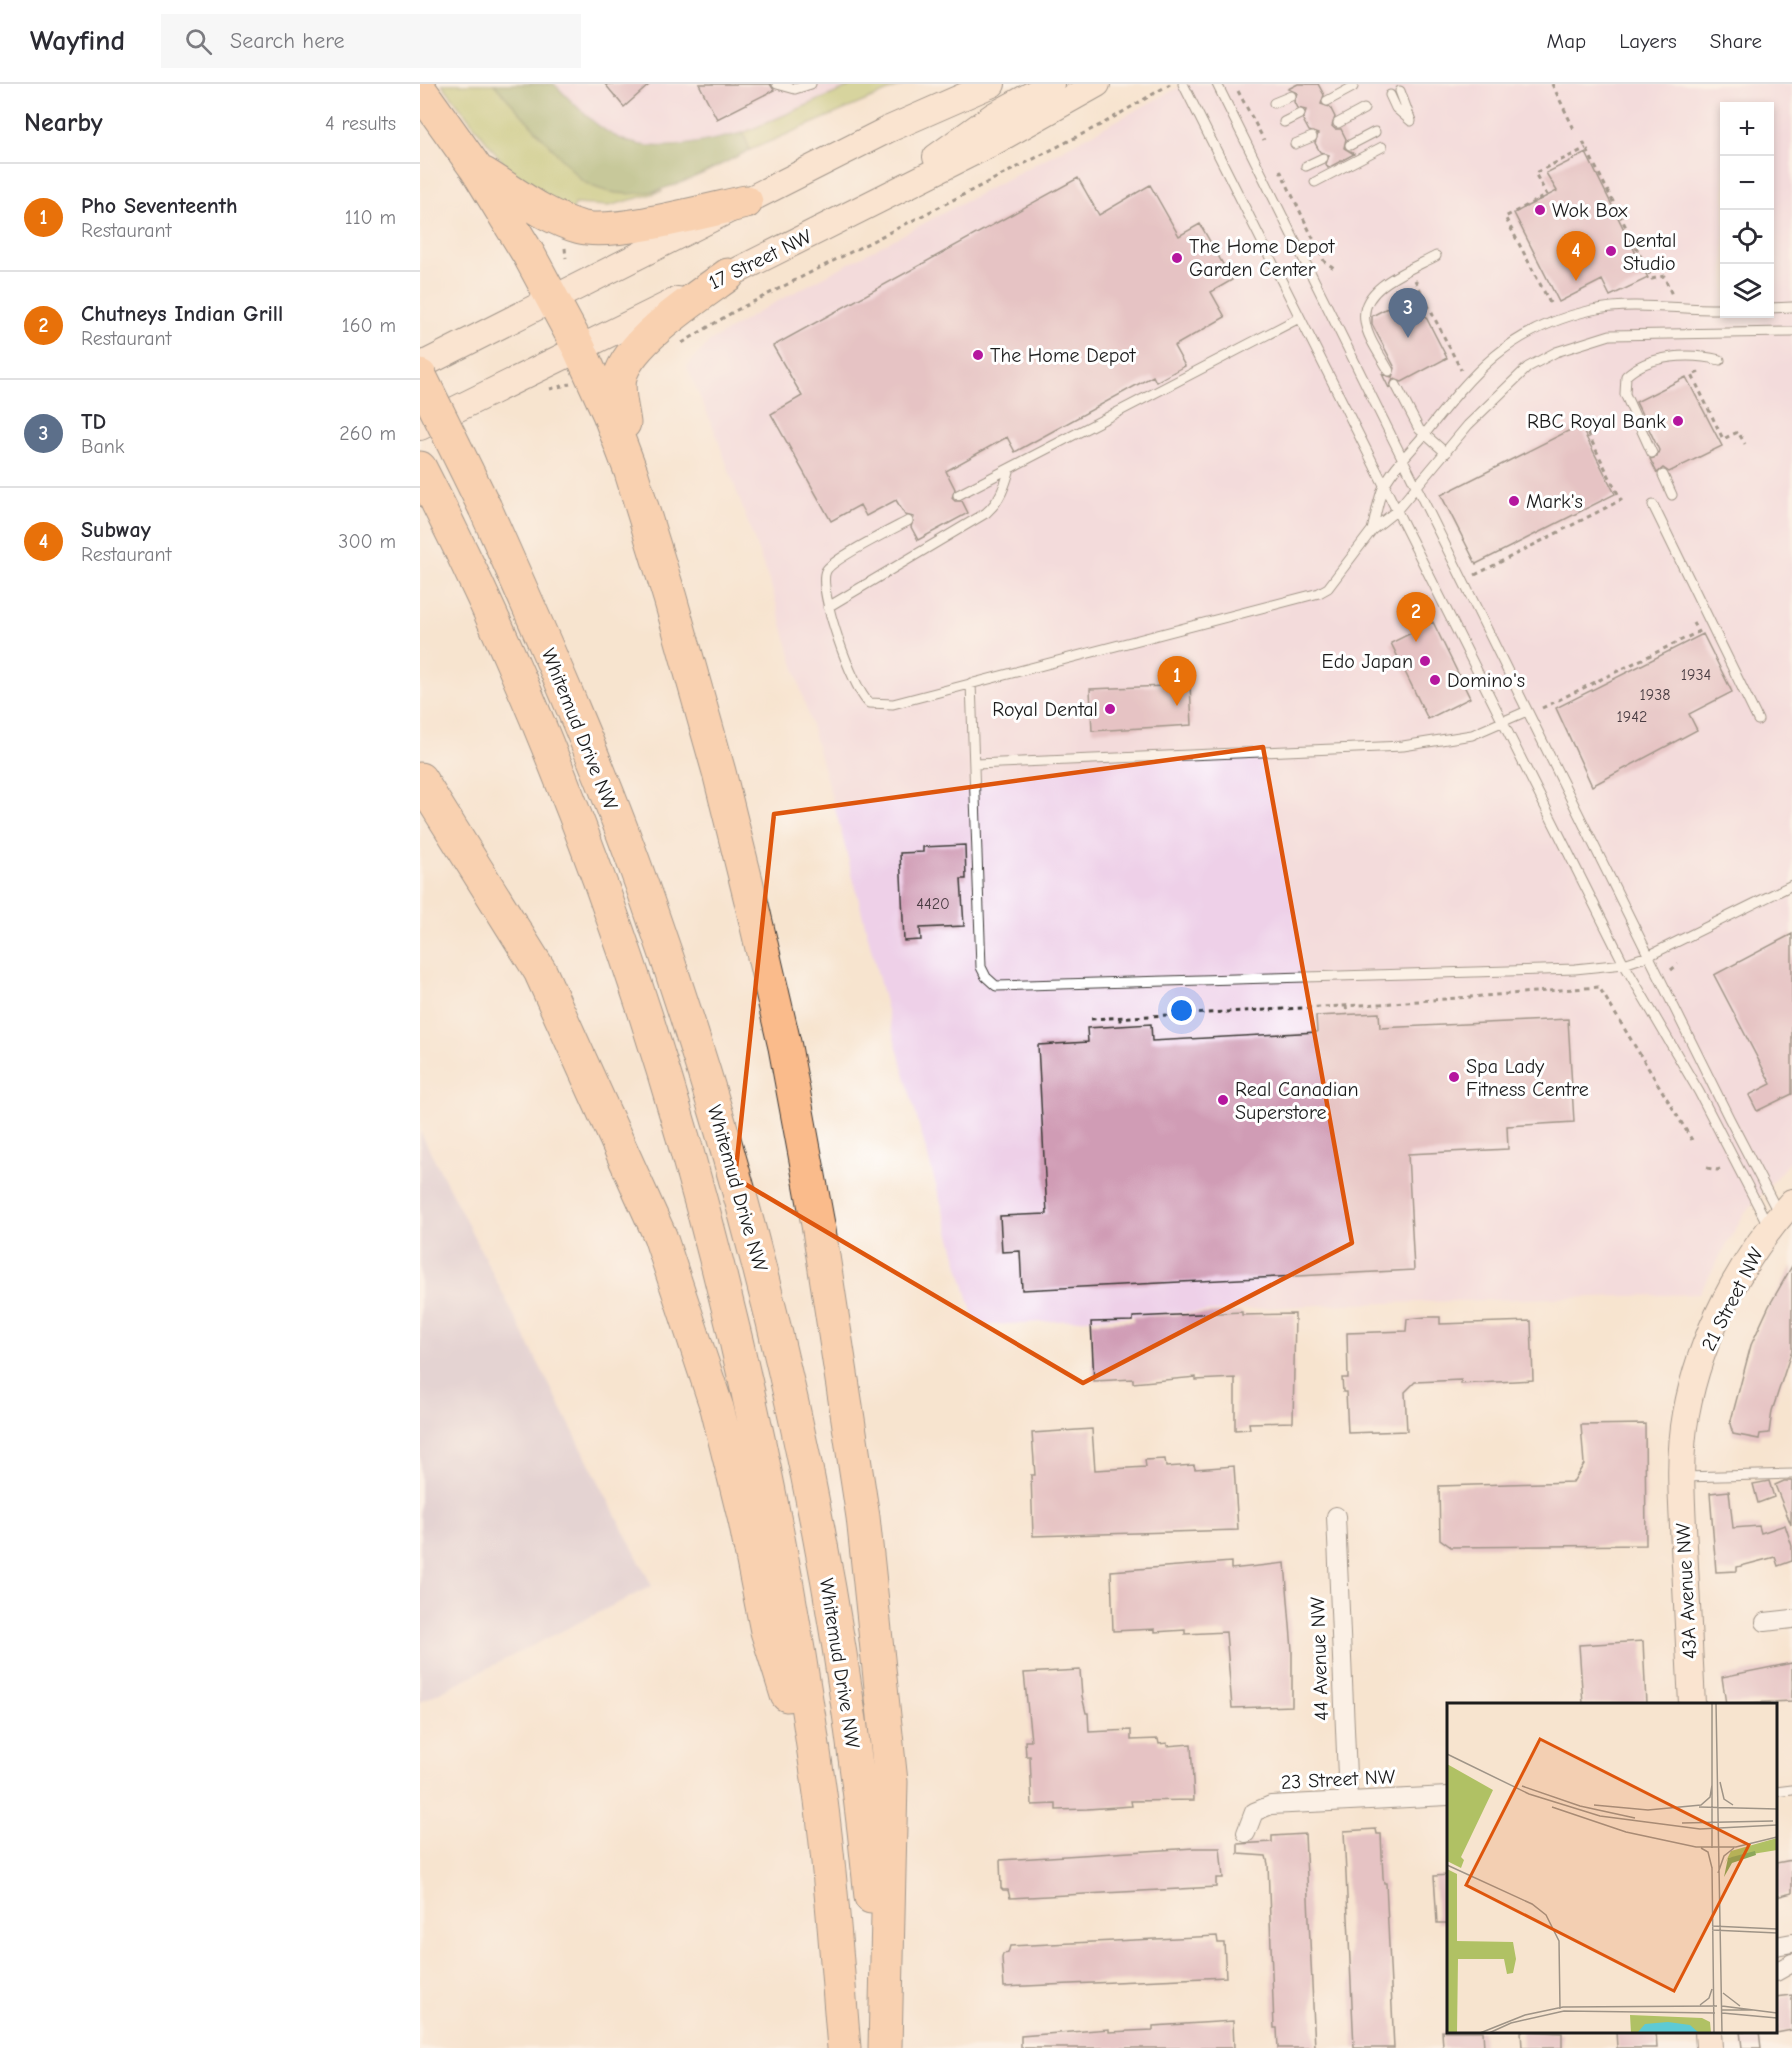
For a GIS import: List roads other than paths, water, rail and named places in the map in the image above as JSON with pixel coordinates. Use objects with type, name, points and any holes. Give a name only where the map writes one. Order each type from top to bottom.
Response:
[{"type":"highway","points":[[420,90],[477,170],[529,255],[579,348],[609,414],[631,472],[716,761],[751,901],[785,1047],[828,1289],[863,1516],[891,1782],[884,2048]]},
{"type":"highway","points":[[477,170],[558,219],[594,230],[746,202]]},
{"type":"highway","points":[[631,472],[619,388],[621,374],[647,338],[728,275]]},
{"type":"highway","name":"Whitemud Drive NW","points":[[420,376],[485,508],[577,715],[644,888],[703,1064],[770,1302],[815,1506],[861,1792],[884,2048]]},
{"type":"highway","name":"Whitemud Drive NW","points":[[420,468],[448,523],[541,730],[606,898],[664,1071],[724,1299],[771,1496],[821,1802],[844,2048]]},
{"type":"highway","points":[[420,769],[459,839]]},
{"type":"highway","points":[[420,779],[540,971],[660,1236],[717,1408],[745,1521],[767,1631],[821,1802]]},
{"type":"main road","points":[[420,366],[886,130],[992,84]]},
{"type":"main road","points":[[862,209],[993,116],[1051,84]]},
{"type":"main road","name":"17 Street NW","points":[[420,427],[862,209],[992,142],[1097,84]]},
{"type":"main road","name":"21 Street NW","points":[[1681,1477],[1685,1416],[1711,1331],[1743,1270],[1780,1215]]},
{"type":"main road","name":"43A Avenue NW","points":[[1681,1477],[1692,1703]]},
{"type":"street","name":"44 Avenue NW","points":[[1336,1516],[1348,1800]]},
{"type":"street","points":[[1765,1622],[1792,1620]]},
{"type":"street","name":"23 Street NW","points":[[1246,1833],[1249,1820],[1261,1808],[1288,1802],[1447,1796]]},
{"type":"street","points":[[1777,1946],[1792,1943]]},
{"type":"street","points":[[1777,1971],[1792,1963]]},
{"type":"lane","points":[[777,84],[795,89],[811,84]]},
{"type":"lane","points":[[1183,84],[1624,963],[1699,1092],[1780,1215]]},
{"type":"lane","points":[[1217,84],[1648,956],[1780,1215]]},
{"type":"lane","points":[[1327,101],[1353,87]]},
{"type":"lane","points":[[1390,96],[1396,108],[1411,121],[1400,91]]},
{"type":"lane","points":[[1274,103],[1291,96]]},
{"type":"lane","points":[[1338,123],[1364,110]]},
{"type":"lane","points":[[1284,122],[1300,114]]},
{"type":"lane","points":[[1350,146],[1375,132]]},
{"type":"lane","points":[[1295,144],[1312,137]]},
{"type":"lane","points":[[1315,182],[1382,147]]},
{"type":"lane","points":[[1306,166],[1323,158]]},
{"type":"lane","points":[[1389,371],[1365,324],[1366,303],[1376,290],[1436,256]]},
{"type":"lane","points":[[1774,308],[1792,307]]},
{"type":"lane","points":[[1372,530],[1384,486],[1402,461],[1471,375],[1513,342],[1536,329],[1602,309],[1720,309]]},
{"type":"lane","points":[[958,495],[1299,318]]},
{"type":"lane","points":[[908,521],[838,560],[826,570],[823,582],[828,607],[858,687],[869,703],[893,704],[1319,593],[1328,588],[1372,530],[1396,511],[1468,425],[1528,367],[1556,352],[1610,335],[1792,332]]},
{"type":"lane","points":[[1652,453],[1625,394],[1626,376],[1633,370],[1652,362],[1676,356],[1720,360]]},
{"type":"lane","points":[[1396,385],[1424,435],[1446,453]]},
{"type":"lane","points":[[828,607],[986,513],[995,506],[1005,488],[1010,468]]},
{"type":"lane","points":[[1663,475],[1672,495]]},
{"type":"lane","points":[[1653,505],[1758,720]]},
{"type":"lane","points":[[970,683],[975,764],[981,967],[986,977],[996,986],[1575,969],[1624,963],[1648,956],[1792,885]]},
{"type":"lane","points":[[975,764],[1403,746],[1461,737],[1502,723],[1527,711]]},
{"type":"lane","points":[[1681,1477],[1792,1474]]},
{"type":"lane","points":[[1777,1792],[1792,1790]]},
{"type":"place","name":"Wok Box","points":[[1540,210]]},
{"type":"place","name":"Dental Studio","points":[[1611,251]]},
{"type":"place","name":"The Home Depot Garden Center","points":[[1177,258]]},
{"type":"place","name":"Subway","points":[[1576,281]]},
{"type":"place","name":"TD","points":[[1408,338]]},
{"type":"place","name":"The Home Depot","points":[[978,355]]},
{"type":"place","name":"RBC Royal Bank","points":[[1678,421]]},
{"type":"place","name":"Mark's","points":[[1514,501]]},
{"type":"place","name":"Chutneys Indian Grill","points":[[1416,642]]},
{"type":"place","name":"Edo Japan","points":[[1425,661]]},
{"type":"place","name":"Domino's","points":[[1435,680]]},
{"type":"place","name":"Pho Seventeenth","points":[[1177,706]]},
{"type":"place","name":"Royal Dental","points":[[1110,709]]},
{"type":"place","name":"Spa Lady Fitness Centre","points":[[1454,1077]]},
{"type":"place","name":"Real Canadian Superstore","points":[[1223,1100]]}]
